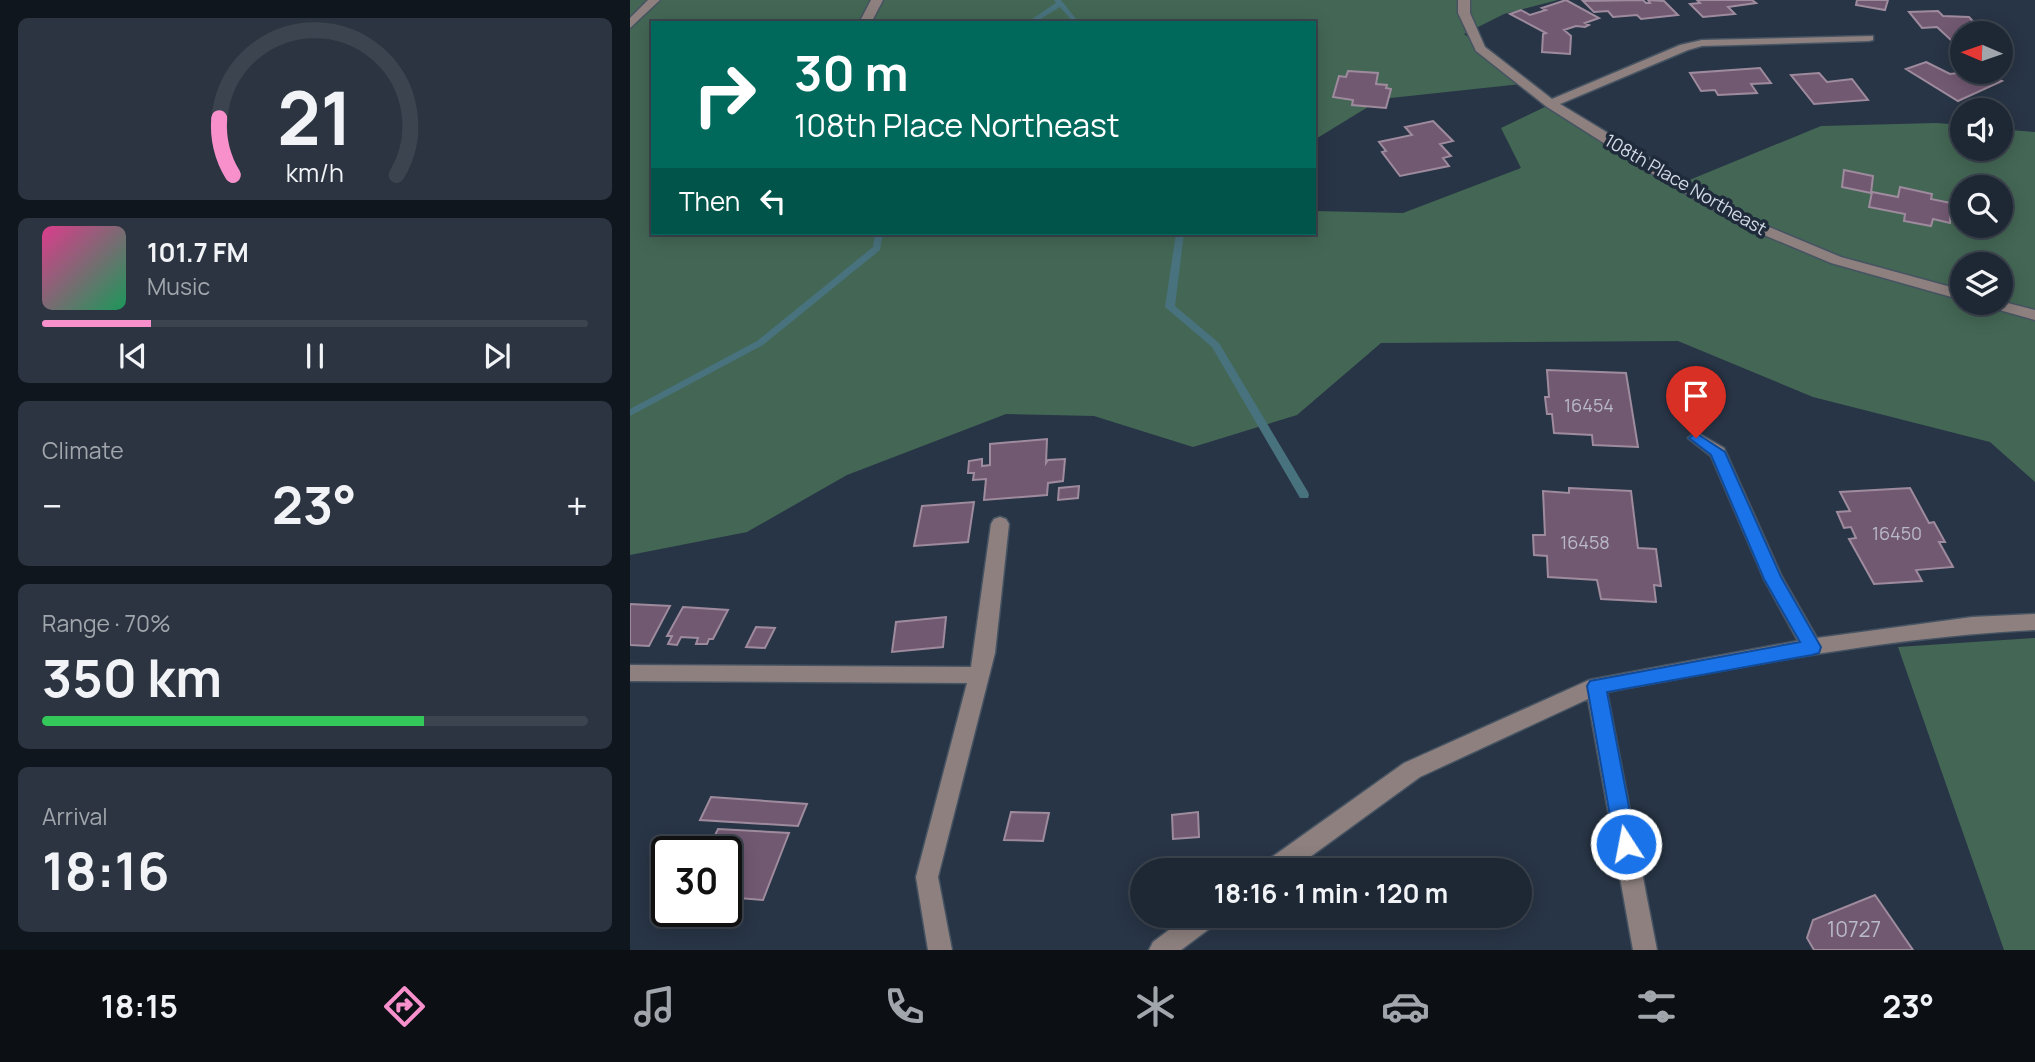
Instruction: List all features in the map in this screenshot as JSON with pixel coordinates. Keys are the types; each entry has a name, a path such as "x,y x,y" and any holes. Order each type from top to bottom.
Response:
{"street":[{"path":"630,25 654,0"},
{"path":"866,21 877,0"},
{"name":"108th Place Northeast","path":"1464,0 1464,13 1480,49 1551,104 1667,177 1745,222 1836,260 1950,292"},
{"path":"1551,104 1684,47 1702,43 1869,38"},
{"path":"2013,309 2035,315"},
{"path":"1696,438 1718,452 1773,579 1812,647"},
{"path":"940,950 927,877 985,653 1000,524"},
{"path":"1290,858 1412,770 1596,686 1812,647 1972,625 2035,622"},
{"path":"630,673 980,675"},
{"path":"1596,686 1645,950"},
{"path":"1161,950 1191,928"}],"green space":[{"path":"630,0 1558,0 1504,14 1464,34 1531,83 1381,99 1316,139 1316,21 651,21 651,235 1316,235 1316,211 1403,213 1521,168 1501,128 1551,104 1687,181 1821,126 1950,124 1950,161 2013,161 2013,130 2035,132 2035,482 1990,442 1813,397 1678,341 1381,343 1297,415 1193,447 1094,416 1006,414 847,475 747,532 630,555"},
{"path":"2035,638 2035,950 2004,950 1898,647"}],"building":[{"path":"1566,0 1599,18 1585,23 1589,25 1585,27 1576,26 1564,30 1571,36 1570,54 1542,52 1543,34 1546,33 1510,14 1521,10 1530,15"},
{"path":"1643,0 1646,3 1650,3 1648,0 1664,1 1678,15 1641,19 1637,15 1613,17 1608,11 1594,12 1583,1"},
{"path":"1697,0 1752,0 1756,3 1728,7 1735,14 1703,17 1690,4 1700,3"},
{"path":"1857,0 1888,0 1885,10 1856,5"},
{"path":"1938,11 1943,16 1969,17 1973,21 1950,21 1950,39 1937,27 1922,28 1909,12"},
{"path":"1926,62 1950,74 1950,84 1995,84 1965,98 1953,98 1906,69"},
{"path":"1760,68 1771,83 1751,84 1757,93 1718,95 1715,90 1701,91 1690,73"},
{"path":"1348,71 1378,73 1376,84 1387,85 1386,88 1391,89 1386,108 1352,105 1353,100 1333,97 1339,76 1346,77"},
{"path":"1819,73 1827,82 1852,79 1868,100 1814,104 1791,75"},
{"path":"1433,121 1453,141 1440,144 1451,156 1443,158 1449,166 1400,176 1382,152 1386,151 1379,142 1412,135 1405,127"},
{"path":"1844,170 1873,176 1871,193 1842,187"},
{"path":"1900,187 1932,194 1931,199 1950,203 1950,223 1933,219 1931,226 1904,221 1905,214 1869,207 1872,192 1898,197"},
{"path":"1547,370 1626,373 1638,447 1593,445 1592,435 1554,433 1552,414 1547,414 1545,397 1549,397"},
{"path":"1047,439 1046,463 1048,460 1065,459 1063,481 1048,483 1047,495 984,500 986,479 973,480 974,473 968,473 969,461 982,459 982,466 990,465 990,444"},
{"path":"1079,486 1078,498 1058,500 1059,488"},
{"path":"1569,488 1631,491 1638,548 1656,549 1661,586 1654,585 1656,602 1601,599 1597,580 1548,577 1547,556 1534,555 1533,535 1545,535 1543,491 1569,493"},
{"path":"1910,488 1929,523 1934,522 1945,542 1939,542 1953,567 1916,570 1922,581 1874,584 1849,539 1856,538 1851,527 1844,528 1837,512 1850,511 1840,492"},
{"path":"974,502 968,542 914,546 922,506"},
{"path":"630,604 670,606 649,646 630,645"},
{"path":"683,607 728,610 713,639 709,639 707,644 696,644 698,638 681,637 677,645 668,644 672,636 667,636"},
{"path":"946,617 943,647 892,652 896,622"},
{"path":"756,627 775,628 765,648 746,647"},
{"path":"711,797 807,804 798,826 700,820"},
{"path":"1011,812 1049,813 1043,841 1004,840"},
{"path":"1198,812 1199,837 1173,839 1172,815"},
{"path":"718,829 789,833 763,900 742,898 742,836 715,836"},
{"path":"1875,895 1913,950 1814,950 1807,938 1813,920"}],"waterway":[{"path":"1057,0 1075,21"},
{"path":"1032,21 1060,4"},
{"path":"630,413 760,343 877,248 879,235"},
{"path":"1180,235 1170,307 1216,345 1304,495"}],"route":[{"path":"1626,844 1596,686 1812,647 1773,579 1718,452 1696,438"}]}
